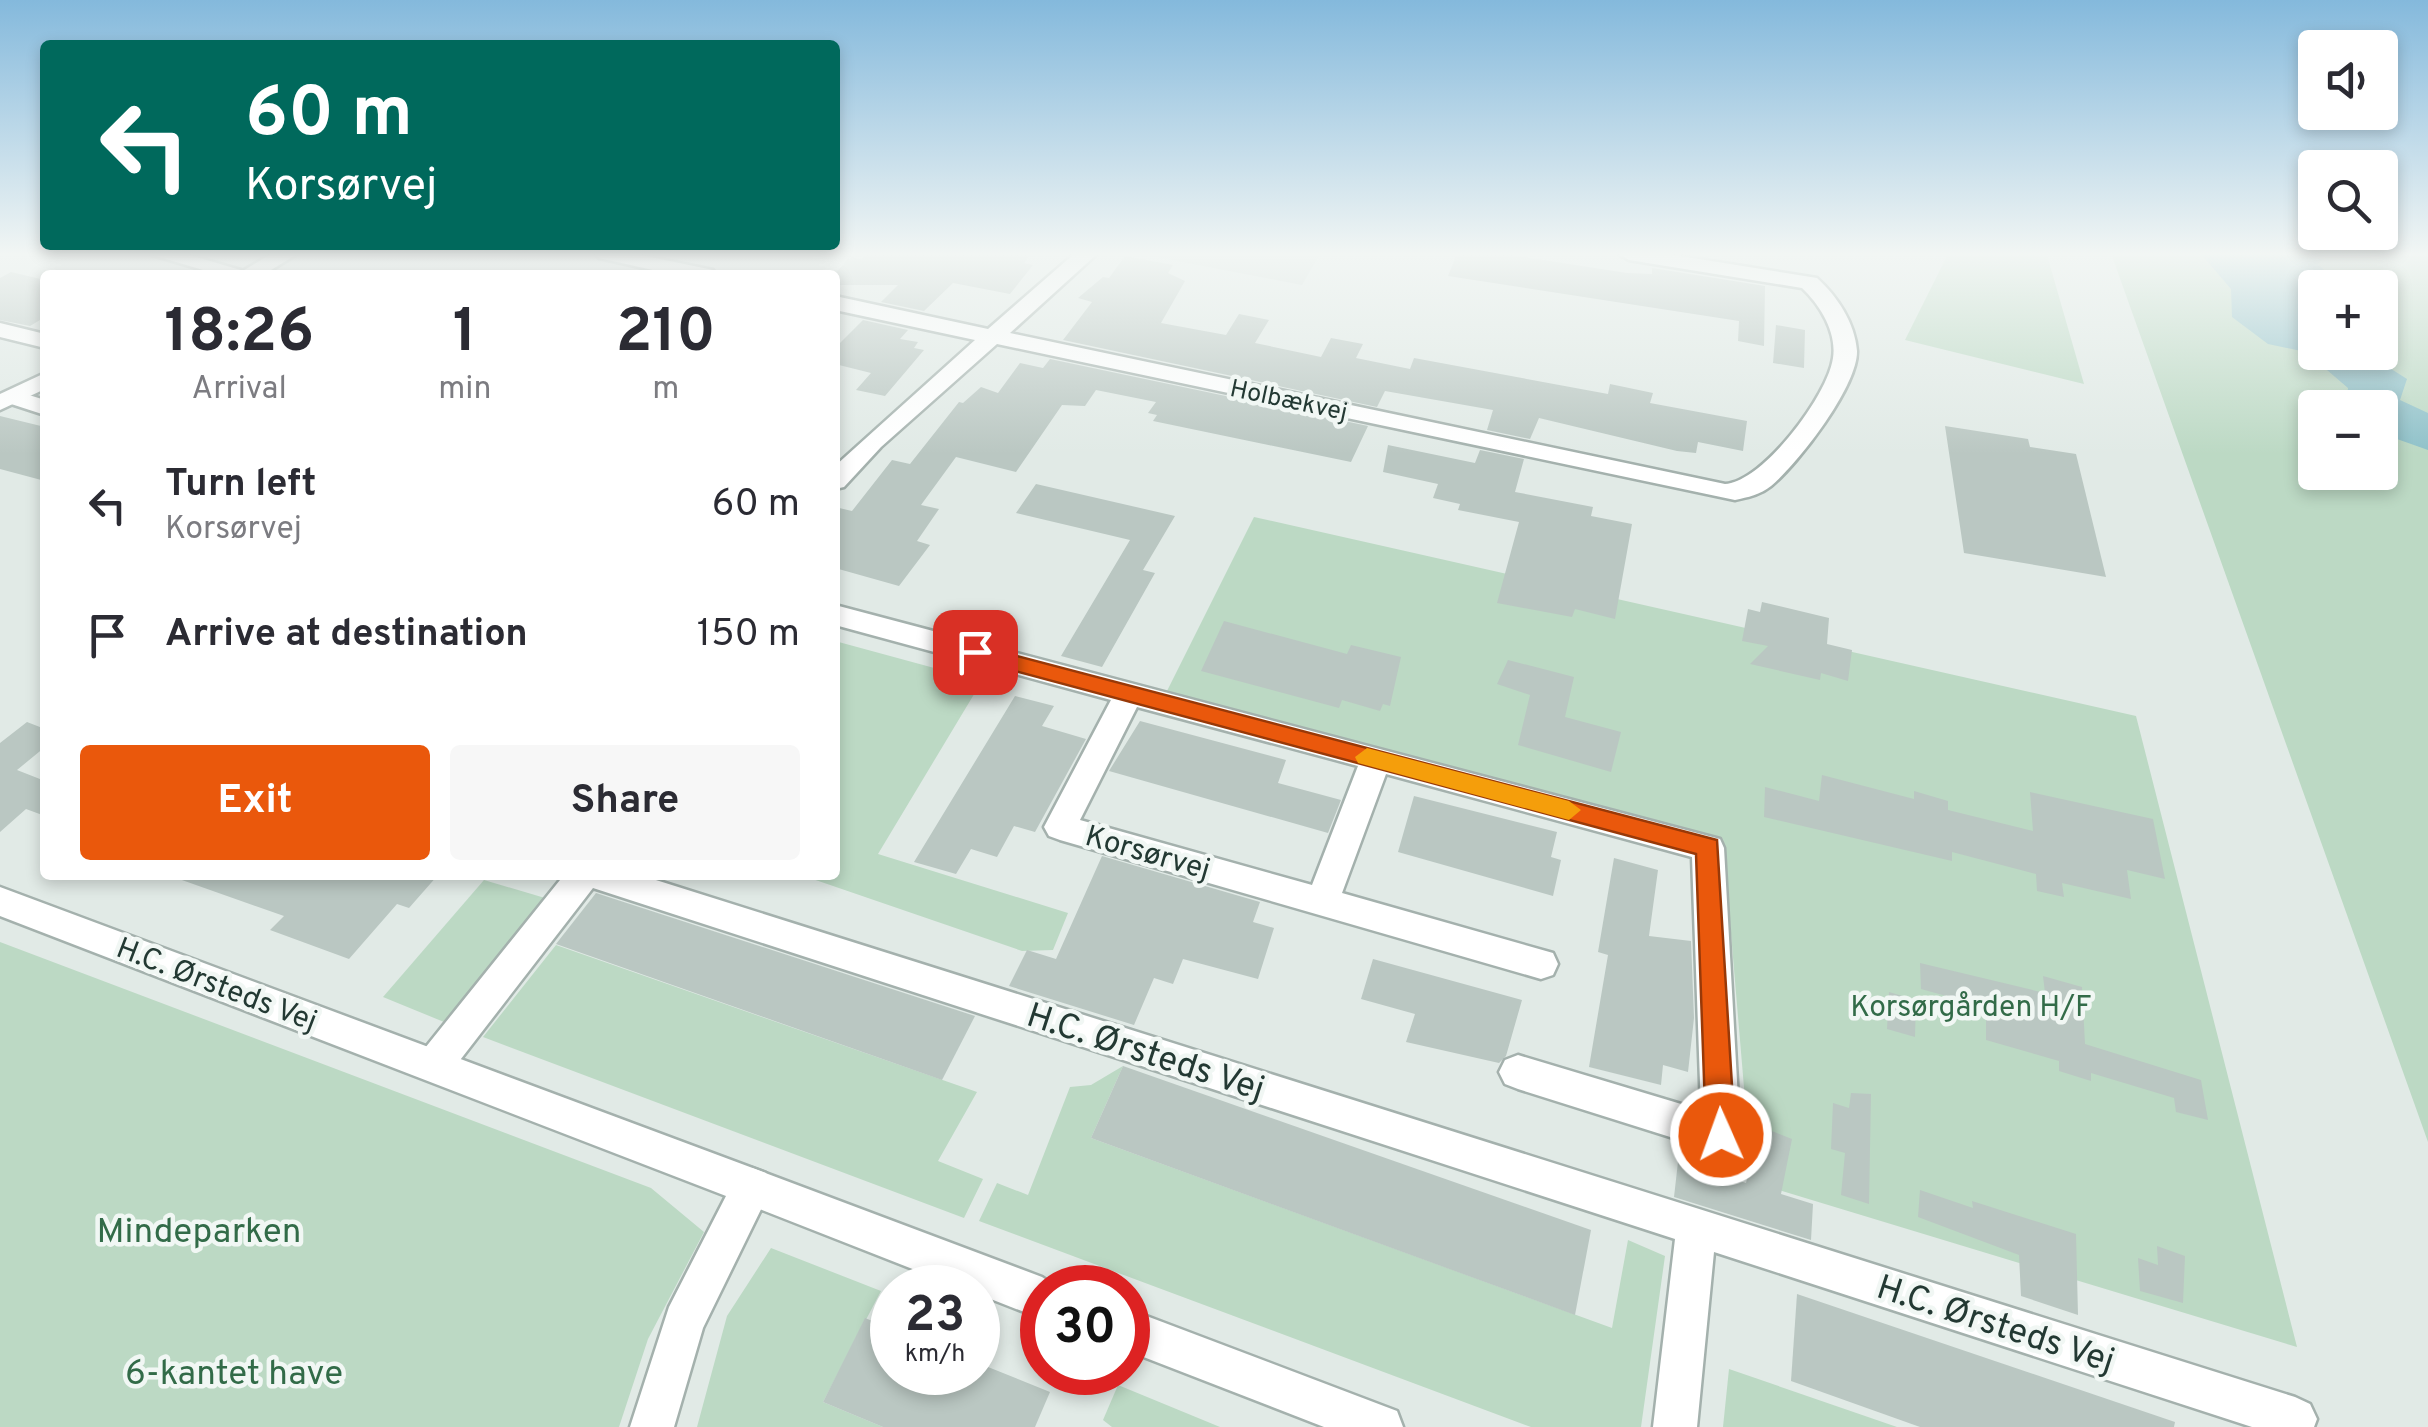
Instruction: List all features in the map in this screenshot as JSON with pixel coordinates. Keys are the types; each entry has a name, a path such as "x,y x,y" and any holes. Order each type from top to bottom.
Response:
{"street":[{"name":"Holbækvej","path":"920,321 1725,492 1744,492 1765,479 1840,379 1846,356 1835,321"},
{"path":"840,476 872,442 1011,321"},
{"path":"0,330 40,340"},
{"path":"6,400 40,383"},
{"path":"6,400 40,407"},
{"path":"840,616 1708,848 1721,1135 1518,1072"},
{"name":"Korsørvej","path":"1129,694 1060,828 1541,964"},
{"path":"1322,902 1376,760"},
{"path":"434,1066 580,880"},
{"name":"H.C. Ørsteds Vej","path":"612,880 2295,1419"},
{"name":"H.C. Ørsteds Vej","path":"0,900 1020,1290"},
{"path":"652,1427 684,1322 752,1187"},
{"path":"1675,1427 1696,1227"},
{"path":"1150,1338 1382,1427"}],"green space":[{"path":"1915,321 2066,321 2084,384 1905,340"},
{"path":"2135,321 2298,321 2298,370 2398,370 2398,321 2428,321 2428,1142"},
{"name":"Korsørgården H/F","path":"1254,517 2136,716 2297,1347 1752,1182 1723,839 1164,697"},
{"path":"840,642 982,681 878,854 1068,913 1053,950 1022,951 816,880 840,880"},
{"path":"484,880 545,898 444,1022 383,997"},
{"name":"Mindeparken","path":"0,942 651,1188 704,1232 648,1339 619,1427 0,1427"},
{"path":"556,945 977,1092 938,1161 983,1179 964,1218 483,1037"},
{"path":"1123,1066 1091,1138 1612,1328 1628,1240 1665,1256 1641,1427 1531,1427 1150,1285 1150,1265 1097,1265 979,1221 997,1183 1028,1195 1070,1087 1091,1085"},
{"path":"771,1248 870,1287 870,1312 823,1402 883,1427 697,1427 727,1316"},
{"path":"1729,1369 1897,1427 1723,1427"},
{"path":"1114,1395 1142,1395 1220,1427 1112,1427 1103,1420"}],"water":[{"path":"2237,321 2298,321 2298,350 2268,344"},
{"path":"2327,370 2393,370 2407,379 2400,400 2428,413 2428,450 2398,439 2398,390 2348,388"}],"building":[{"path":"3,321 39,321 30,326"},
{"path":"866,321 908,330 900,339 918,342 914,348 924,350 885,396 856,390 871,373 840,365 840,343"},
{"path":"1078,321 1162,321 1226,335 1235,321 1269,321 1255,343 1321,357 1331,338 1363,344 1356,358 1410,369 1414,358 1608,394 1610,384 1653,393 1650,403 1747,421 1743,451 1698,442 1696,453 1677,451 1539,418 1530,439 1487,430 1493,410 1385,391 1377,407 1063,340"},
{"path":"1739,321 1764,321 1764,346 1738,341"},
{"path":"1776,325 1805,330 1804,368 1773,363"},
{"path":"1050,359 1368,426 1351,462 1153,421 1157,415 1148,413 1156,402 1096,390 1085,406 1062,405 1016,472 956,457 921,505 939,509 917,541 930,545 899,586 840,569 840,508 852,511 892,460 910,464 959,402 963,403 981,387 998,393 1020,363 1043,368"},
{"path":"0,416 40,426 40,480 0,469"},
{"path":"1945,426 2028,439 2030,447 2076,454 2106,577 1964,553"},
{"path":"1388,445 1475,463 1480,450 1524,459 1515,492 1593,507 1591,516 1632,524 1615,619 1575,609 1572,617 1497,603 1519,522 1458,510 1460,504 1433,498 1438,484 1383,472"},
{"path":"1036,484 1175,516 1143,570 1155,573 1102,667 1061,656 1130,540 1016,513"},
{"path":"1762,602 1829,618 1827,644 1852,650 1848,681 1821,673 1820,680 1750,664 1768,646 1742,641 1748,609 1760,612"},
{"path":"1224,621 1347,654 1351,645 1401,657 1390,706 1383,704 1380,711 1342,700 1339,708 1201,671"},
{"path":"1508,660 1574,677 1565,717 1621,732 1611,772 1518,745 1530,695 1497,684"},
{"path":"1015,696 1054,706 1042,726 1086,739 1035,832 1014,826 997,857 971,849 956,874 914,862"},
{"path":"1140,721 1286,760 1278,783 1341,800 1328,833 1109,771"},
{"path":"27,722 40,727 40,751 17,770 40,779 40,814 26,809 0,832 0,743"},
{"path":"1822,775 1914,799 1914,791 1948,801 1948,810 2033,831 2030,792 2153,819 2165,879 2127,870 2131,899 2062,883 2064,897 2037,891 2036,874 1952,852 1952,861 1764,817 1765,787 1819,801"},
{"path":"1414,796 1557,832 1551,857 1561,860 1553,896 1398,852"},
{"path":"1102,856 1260,902 1253,922 1274,928 1258,979 1183,959 1173,984 1154,978 1134,1025 1009,986 1027,950 1056,959"},
{"path":"1614,858 1658,870 1649,936 1691,941 1694,1018 1688,1072 1663,1065 1661,1085 1589,1067 1608,955 1598,952"},
{"path":"182,880 434,880 409,908 397,904 349,959 270,930 284,916"},
{"path":"596,893 975,1016 942,1080 556,944"},
{"path":"1373,959 1522,1000 1506,1056 1499,1063 1406,1042 1415,1014 1361,999"},
{"path":"1920,963 2045,993 2043,976 2082,987 2085,1044 2201,1080 2208,1120 2176,1112 2174,1098 2091,1073 2091,1081 2059,1071 2059,1061 1986,1040 1986,1007 1921,989"},
{"path":"1889,992 1916,1000 1915,1037 1887,1029"},
{"path":"1123,1066 1591,1230 1575,1315 1091,1138"},
{"path":"1851,1093 1871,1094 1869,1204 1841,1195 1845,1153 1831,1149 1833,1103 1849,1108"},
{"path":"1759,1126 1792,1139 1781,1194 1813,1204 1811,1240 1674,1197 1678,1162 1746,1183"},
{"path":"1920,1190 1973,1208 1972,1201 2076,1234 2078,1315 2021,1296 2019,1255 1918,1217"},
{"path":"2157,1246 2185,1256 2183,1303 2140,1291 2138,1258 2158,1265"},
{"path":"1797,1294 2175,1422 2174,1427 1920,1427 1791,1381"},
{"path":"865,1318 870,1320 870,1395 1000,1395 1000,1372 1020,1380 1020,1395 1049,1395 1035,1427 883,1427 823,1402"}],"slow traffic":[{"path":"1367,757 1569,810"}],"route":[{"path":"975,652 1708,848 1721,1135"}],"park label":[{"name":"6-kantet have","path":"234,1372"}]}
